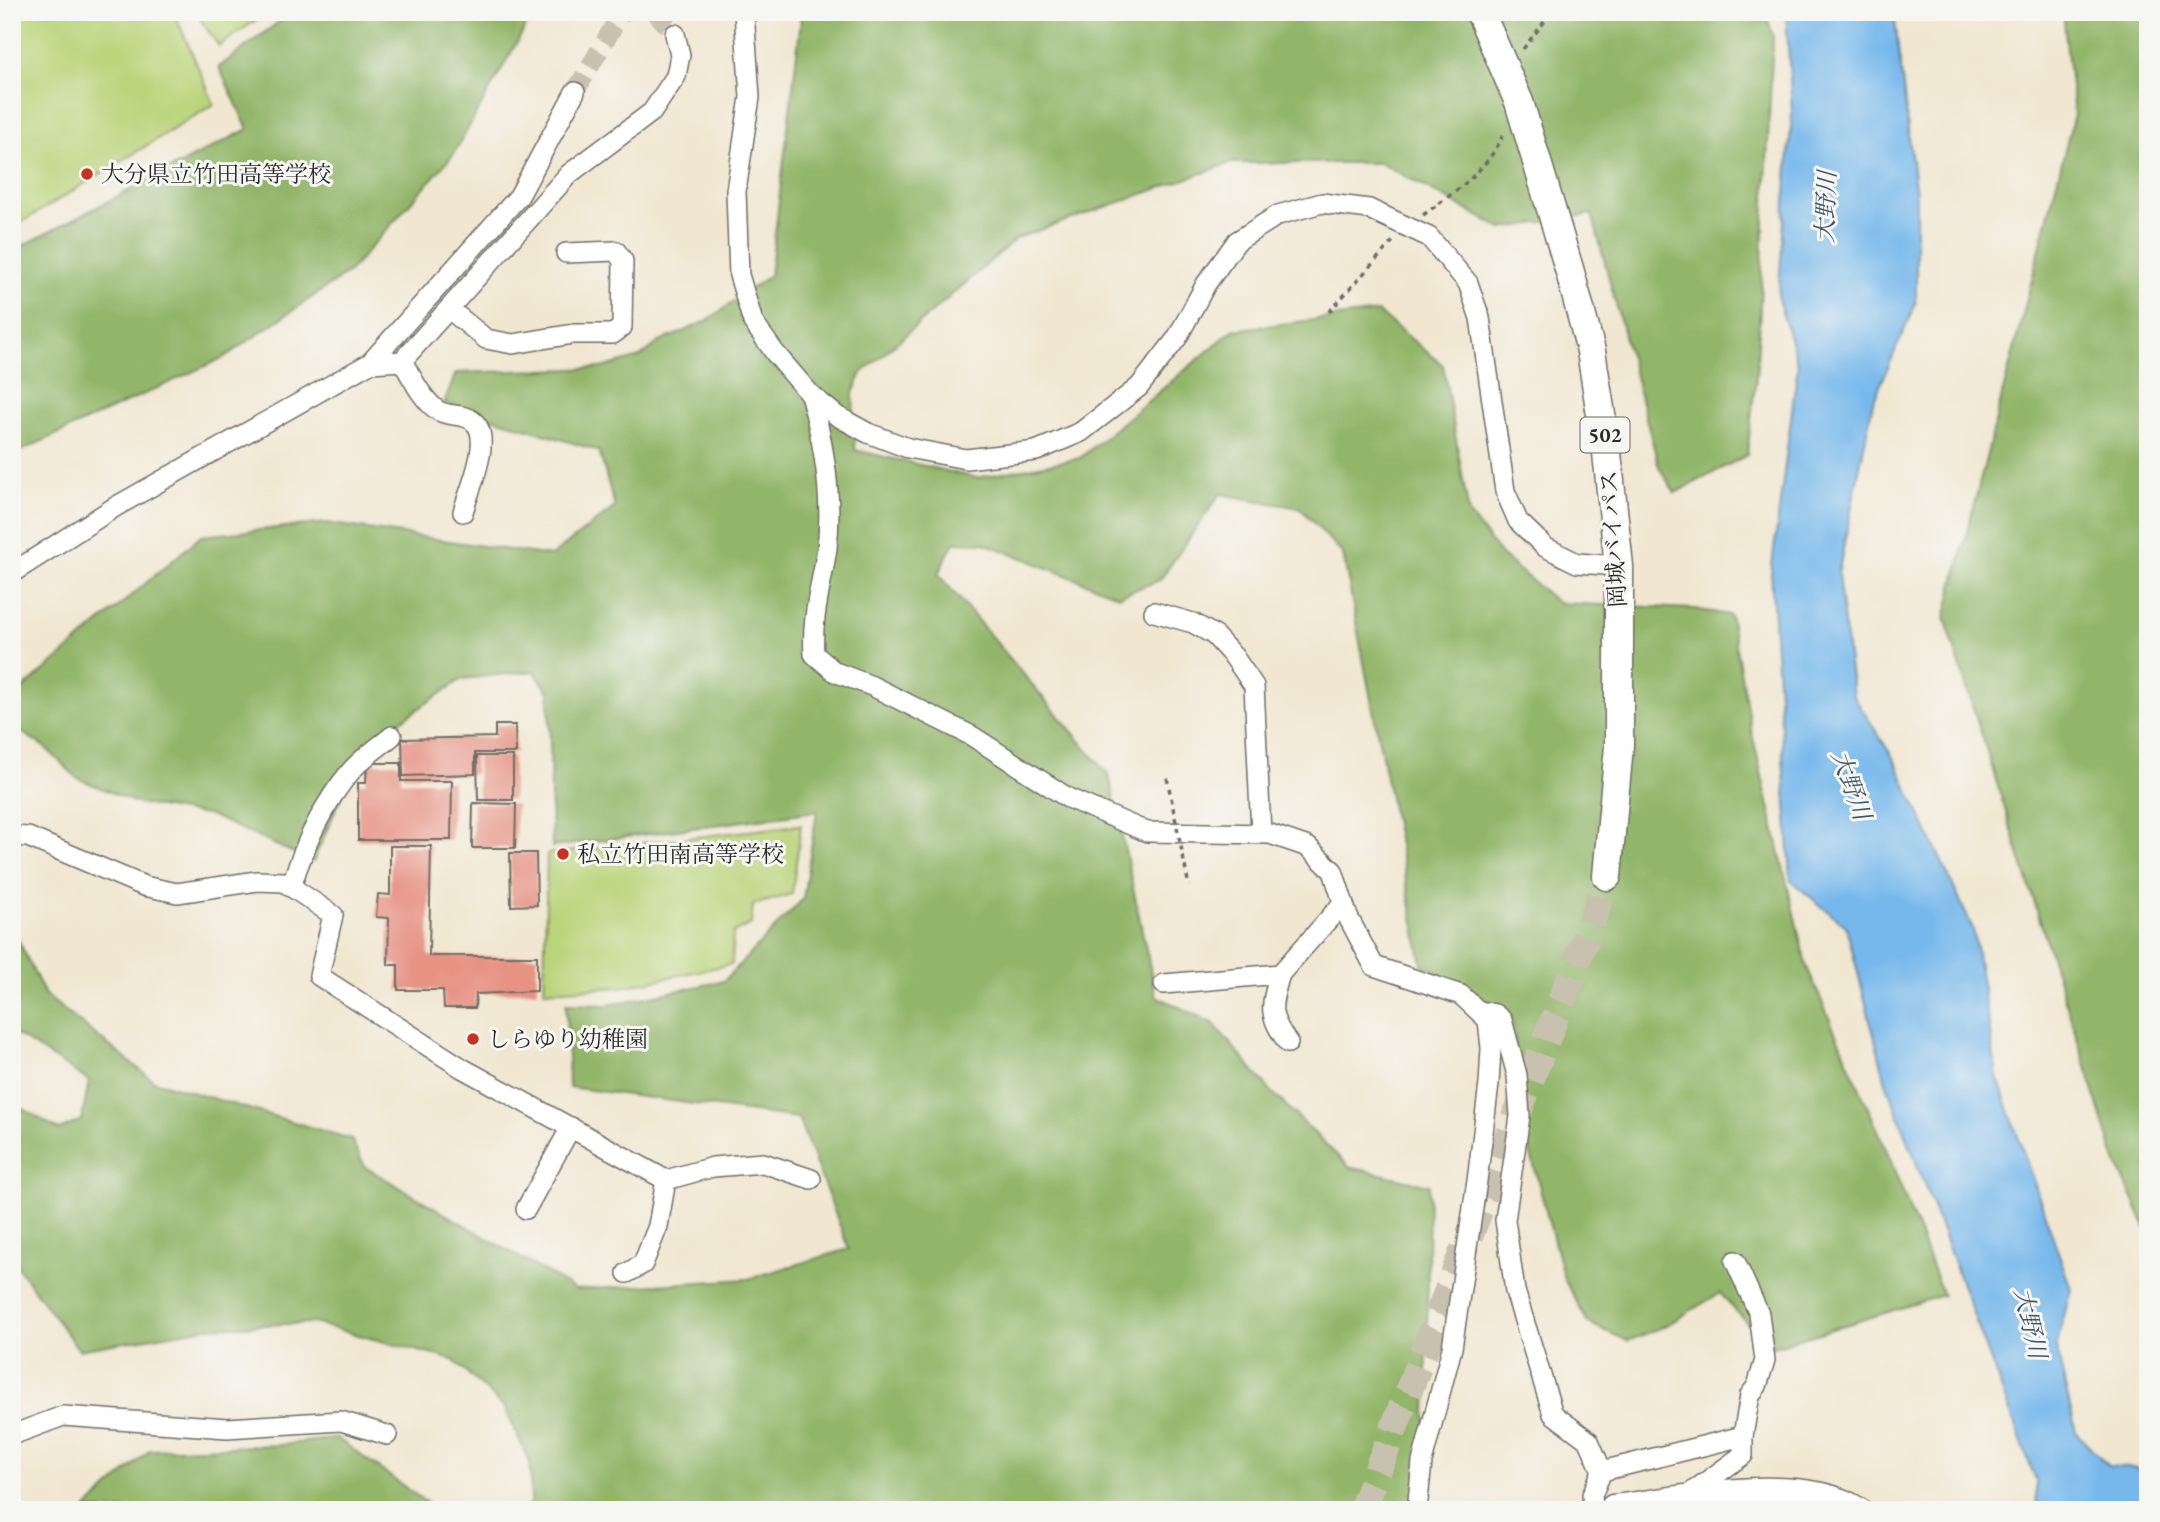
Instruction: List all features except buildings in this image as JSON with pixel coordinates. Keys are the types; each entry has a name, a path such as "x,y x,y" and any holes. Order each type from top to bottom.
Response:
{"highway":[{"name":"岡城バイパス","path":"1480,12 1519,102 1591,351 1607,453 1619,566 1619,746 1606,876"}],"main road":[{"path":"1603,1508 1683,1499 1766,1501 1801,1491 1843,1499 1859,1510"}],"street":[{"path":"744,12 750,97 736,191 739,275 753,322 810,394 836,415 908,448 966,460 1036,451 1081,432 1139,387 1177,338 1206,284 1237,241 1278,215 1322,203 1369,209 1429,237 1468,283 1480,318 1505,491 1518,521 1545,547 1577,563 1619,566"},
{"path":"370,363 402,362 569,174 652,112 676,76 680,55 675,34"},
{"path":"12,573 116,507 370,363 519,196 575,92"},
{"path":"449,309 486,339 513,344 573,334 612,334 622,327 623,261 616,251 566,253"},
{"path":"402,362 424,397 439,411 470,418 481,428 483,441 463,512"},
{"path":"810,394 827,460 827,546 812,628 814,654 835,672 872,686 972,736 1068,798 1147,832 1261,833 1308,847 1333,871 1343,903 1374,965 1461,995 1488,1020 1491,1048 1489,1084 1452,1348 1422,1462 1417,1510"},
{"path":"1154,612 1193,623 1214,635 1234,657 1254,686 1261,833"},
{"path":"291,887 303,850 329,801 352,769 393,736"},
{"path":"12,836 28,837 144,886 177,893 257,881 284,882 333,915 319,976 328,985 461,1068 666,1180 713,1167 762,1163 811,1179"},
{"path":"1288,1043 1272,1020 1271,1003 1280,974 1343,903"},
{"path":"1164,984 1280,974"},
{"path":"1478,1011 1495,1014 1502,1020 1517,1075 1520,1116 1505,1220 1515,1291 1553,1414 1589,1441 1602,1471 1592,1495 1603,1508"},
{"path":"526,1209 570,1127"},
{"path":"627,1273 643,1264 658,1226 666,1180"},
{"path":"1683,1499 1743,1455 1743,1436 1750,1395 1758,1385 1765,1360 1759,1314 1735,1261"},
{"path":"12,1435 63,1416 227,1428 341,1421 387,1434"},
{"path":"1602,1471 1743,1436"}],"path":[{"path":"1518,60 1522,50 1552,12"},
{"path":"1329,312 1406,226 1455,192 1493,157 1519,102"},
{"path":"1167,778 1189,886"}],"green space":[{"name":"大分県立竹田高等学校","path":"12,12 174,12 214,104 14,227"},
{"path":"195,12 267,12 219,46"},
{"path":"292,12 534,12 453,155 349,272 223,358 12,455 12,251 248,129 219,67"},
{"path":"796,12 1766,12 1773,36 1757,368 1747,455 1675,493 1659,467 1592,214 1502,229 1381,163 1231,163 1017,238 862,373 853,393 855,450 977,478 1080,458 1233,330 1378,312 1443,365 1469,514 1501,555 1558,603 1694,609 1730,615 1751,729 1806,965 1886,1149 1943,1295 1770,1348 1720,1293 1665,1326 1628,1341 1588,1323 1564,1279 1529,1147 1511,1015 1422,964 1343,554 1300,508 1220,494 1160,580 1119,596 984,543 954,542 938,574 1109,775 1156,996 1213,1023 1268,1088 1349,1167 1429,1185 1425,1510 524,1510 531,1502 530,1463 505,1408 453,1360 313,1323 212,1327 79,1350 18,1268 12,1249 12,1102 59,1130 82,1120 89,1081 12,1032 12,927 45,995 154,1081 351,1139 365,1167 576,1290 748,1279 849,1249 798,1118 569,1087 566,1004 608,1005 724,981 803,899 817,811 552,847 549,692 534,671 462,679 389,729 347,783 313,862 212,816 136,803 77,778 46,748 12,726 12,698 201,536 326,523 551,556 615,507 599,451 444,403 456,373 601,368 640,357 659,342 707,321 770,275 801,20"},
{"path":"2063,12 2148,12 2148,1232 2115,1159 1945,618 2074,115"},
{"path":"801,825 792,894 753,905 751,924 733,933 732,964 622,987 544,991 547,854"},
{"path":"337,1438 431,1506 443,1510 85,1510 150,1450 280,1445"}],"water":[{"name":"大野川","path":"1786,12 1894,12 1916,195 1916,303 1873,402 1838,574 1853,695 1895,761 1973,929 1997,1076 2071,1289 2056,1347 2076,1432 2108,1466 2148,1470 2148,1510 2037,1510 2036,1481 1886,1082 1846,926 1791,881 1771,573 1798,364 1778,299 1792,112"}],"tunnel":[{"path":"575,92 622,12"},
{"path":"655,12 675,34"},
{"path":"1362,1510 1585,940 1607,876"}],"place":[{"name":"大分県立竹田高等学校","path":"87,174"},
{"name":"私立竹田南高等学校","path":"563,854"},
{"name":"しらゆり幼稚園","path":"473,1039"}]}
